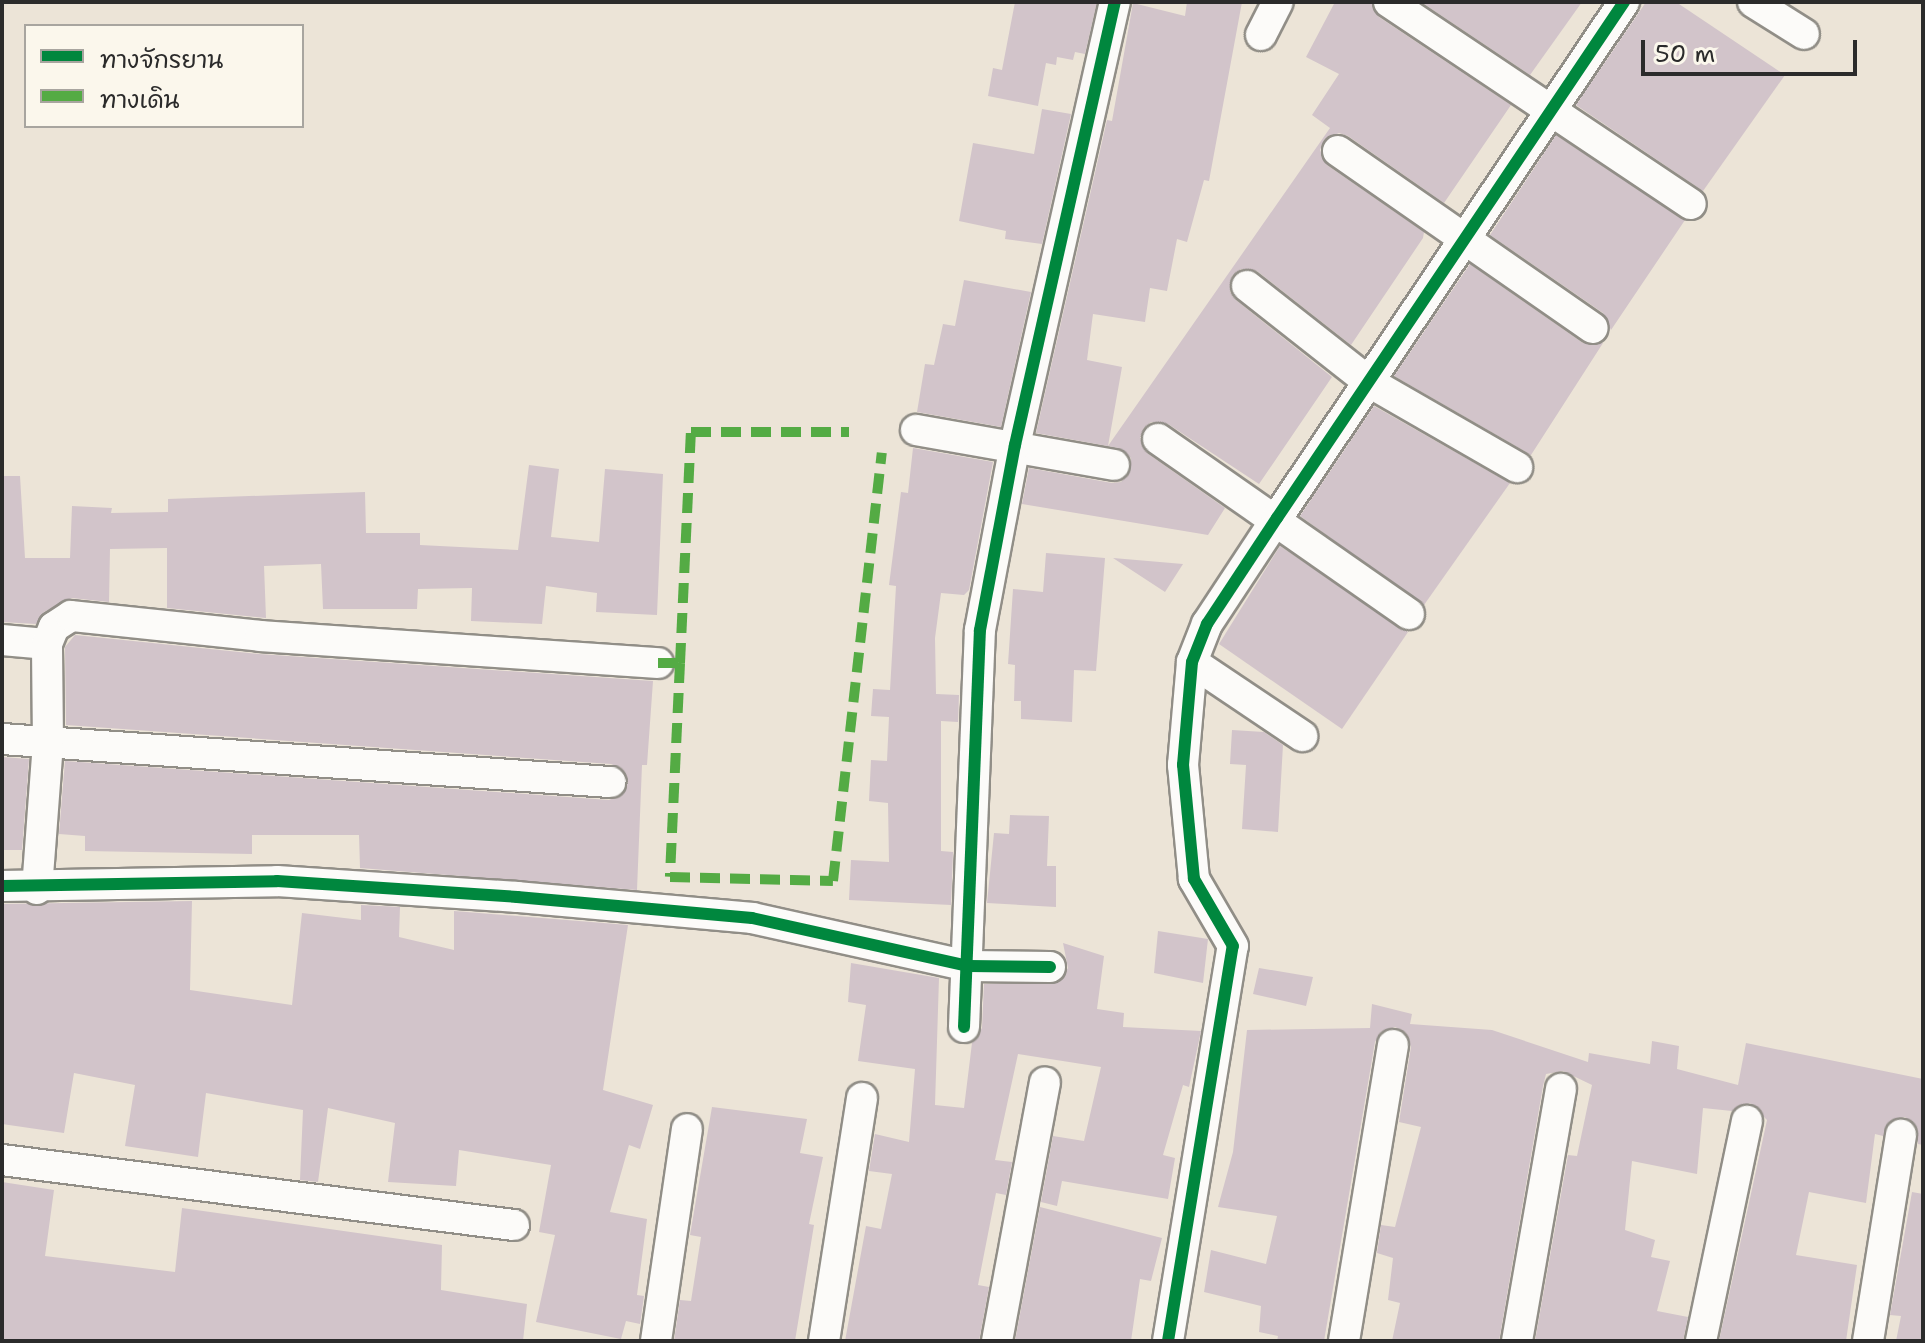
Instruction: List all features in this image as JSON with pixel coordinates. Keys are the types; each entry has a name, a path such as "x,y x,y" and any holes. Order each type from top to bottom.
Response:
{"street":[{"path":"964,1027 969,966 980,630 1015,445 1115,2"},
{"path":"1261,35 1278,2"},
{"path":"1389,2 1550,113 1691,204"},
{"path":"1168,1341 1233,946 1194,879 1183,765 1192,662 1207,624 1624,2"},
{"path":"1753,2 1804,34"},
{"path":"1338,151 1463,242 1593,328"},
{"path":"1247,286 1369,382 1517,467"},
{"path":"916,430 1015,445 1114,465"},
{"path":"1158,439 1277,518 1409,614"},
{"path":"37,889 48,743 47,644 54,627 71,616 100,616 260,636 658,663"},
{"path":"2,640 47,644"},
{"path":"1192,662 1302,736"},
{"path":"2,739 610,782"},
{"path":"2,886 37,889 277,881 517,897 752,918 969,966 1050,967"},
{"path":"1344,1341 1393,1045"},
{"path":"997,1341 1045,1082"},
{"path":"1517,1341 1561,1089"},
{"path":"824,1341 862,1098"},
{"path":"1701,1341 1747,1121"},
{"path":"656,1341 687,1129"},
{"path":"1868,1341 1901,1135"},
{"path":"2,1160 514,1225"}],"building":[{"path":"1015,2 1097,2 1085,54 1075,52 1073,60 1057,57 1056,65 1046,63 1038,106 988,96 993,68 1002,70"},
{"path":"1187,2 1242,2 1209,181 1204,180 1187,242 1177,239 1167,291 1150,288 1145,322 1093,314 1087,360 1122,367 1108,446 1330,128 1312,115 1339,74 1306,57 1335,2 1371,2 1379,17 1511,105 1444,203 1348,136 1339,133 1324,140 1320,150 1327,165 1424,232 1423,238 1351,345 1257,271 1241,269 1232,276 1230,292 1236,300 1332,377 1259,484 1168,424 1151,422 1144,428 1140,438 1147,453 1225,508 1208,535 1022,504 1029,468 1112,483 1121,482 1131,469 1131,458 1118,448 1036,433 1107,120 1112,121 1133,3 1185,16"},
{"path":"1421,2 1582,2 1530,75"},
{"path":"1646,2 1676,2 1785,75 1703,191 1576,105"},
{"path":"1042,109 1071,114 1042,244 1005,239 1006,231 959,221 973,143 1034,154"},
{"path":"1556,135 1685,220 1611,330 1603,313 1490,235"},
{"path":"1470,264 1583,343 1603,343 1531,455 1394,376"},
{"path":"964,280 1031,292 1001,427 917,412 925,364 934,365 943,324 955,326"},
{"path":"1374,406 1510,483 1424,605 1300,516"},
{"path":"913,448 993,462 969,590 964,595 941,593 935,638 936,694 959,695 958,722 941,721 941,851 953,852 951,905 849,900 851,860 889,862 888,803 869,801 871,760 887,761 889,717 871,716 873,689 890,690 896,586 889,585 901,492 908,493"},
{"path":"529,465 559,469 551,537 599,542 605,469 663,474 657,615 596,612 597,593 546,586 542,624 471,621 472,588 418,589 417,609 323,609 321,564 264,566 266,618 167,608 167,548 110,549 109,602 72,598 44,612 36,624 2,622 2,476 20,476 25,558 70,558 72,506 112,508 111,513 168,512 168,499 365,492 366,533 420,533 420,545 518,550"},
{"path":"1280,546 1408,632 1342,729 1219,644"},
{"path":"1046,553 1105,558 1096,671 1074,670 1072,722 1021,719 1021,701 1014,701 1015,665 1008,664 1013,589 1043,592"},
{"path":"1113,558 1183,564 1165,592"},
{"path":"75,635 259,654 653,681 647,765 642,765 637,890 360,868 359,835 252,835 252,854 85,851 85,836 59,834 65,761 609,800 624,793 628,782 621,768 611,764 66,725 65,647"},
{"path":"1232,730 1264,732 1283,745 1278,832 1242,829 1246,765 1230,764"},
{"path":"2,757 29,759 22,850 2,850"},
{"path":"1010,815 1049,816 1047,866 1056,866 1056,907 987,903 994,833 1009,834"},
{"path":"192,901 190,990 292,1005 302,913 361,920 361,905 400,907 399,937 454,950 454,911 628,925 603,1090 653,1105 640,1149 629,1145 610,1212 647,1219 637,1295 644,1296 640,1324 626,1321 621,1339 536,1322 555,1235 539,1232 551,1165 459,1150 456,1186 388,1182 395,1123 328,1108 318,1182 300,1180 303,1110 206,1093 198,1157 125,1146 135,1085 74,1073 64,1133 2,1124 2,904"},
{"path":"1158,931 1208,939 1203,983 1154,973"},
{"path":"1063,943 1104,956 1097,1009 1124,1013 1123,1027 1201,1031 1189,1087 1183,1085 1163,1155 1175,1158 1168,1199 1062,1181 1057,1206 1041,1202 1053,1136 1084,1141 1101,1067 1018,1054 995,1160 1012,1162 1006,1195 996,1193 978,1285 989,1287 979,1341 845,1341 866,1226 881,1229 892,1174 869,1171 875,1134 909,1142 915,1069 858,1061 866,1005 848,1002 851,963 939,978 935,1105 964,1108 972,1043 982,1028 984,984 1058,983 1068,968"},
{"path":"1259,968 1313,977 1306,1006 1253,994"},
{"path":"1372,1004 1412,1014 1410,1024 1492,1030 1588,1062 1589,1053 1650,1064 1652,1041 1679,1046 1677,1069 1738,1085 1746,1043 1923,1079 1923,1145 1918,1144 1917,1128 1905,1117 1888,1123 1883,1136 1875,1134 1866,1203 1809,1192 1796,1255 1857,1265 1846,1341 1719,1341 1767,1120 1750,1103 1732,1111 1703,1108 1697,1174 1632,1161 1625,1230 1655,1240 1651,1257 1670,1261 1657,1311 1688,1317 1683,1341 1535,1341 1568,1155 1577,1156 1592,1085 1563,1071 1546,1074 1543,1086 1499,1341 1392,1341 1400,1303 1388,1300 1393,1258 1377,1253 1381,1225 1395,1227 1421,1127 1399,1122 1411,1047 1405,1032 1395,1027 1380,1033 1375,1042 1324,1341 1277,1341 1278,1336 1259,1332 1261,1306 1204,1292 1211,1250 1266,1264 1277,1216 1218,1207 1233,1152 1247,1030 1370,1028"},
{"path":"712,1107 807,1119 800,1153 823,1157 809,1224 814,1225 795,1341 674,1341 680,1300 691,1301 701,1237 690,1235"},
{"path":"2,1182 54,1190 45,1256 175,1272 182,1208 442,1245 441,1290 527,1304 523,1341 2,1341"},
{"path":"1912,1192 1923,1194 1923,1341 1896,1341 1901,1316 1890,1315"},
{"path":"1040,1207 1162,1238 1151,1281 1140,1279 1131,1341 1015,1341"}],"marked path":[{"path":"658,663 680,663 691,432 849,432"},
{"path":"680,663 670,877 833,881 882,453"}],"cycle path":[{"path":"964,1027 980,630 1015,445 1115,2"},
{"path":"1168,1341 1233,946 1194,879 1183,765 1192,662 1207,624 1624,2"},
{"path":"2,886 277,881 517,897 752,918 969,966 1050,967"}]}
